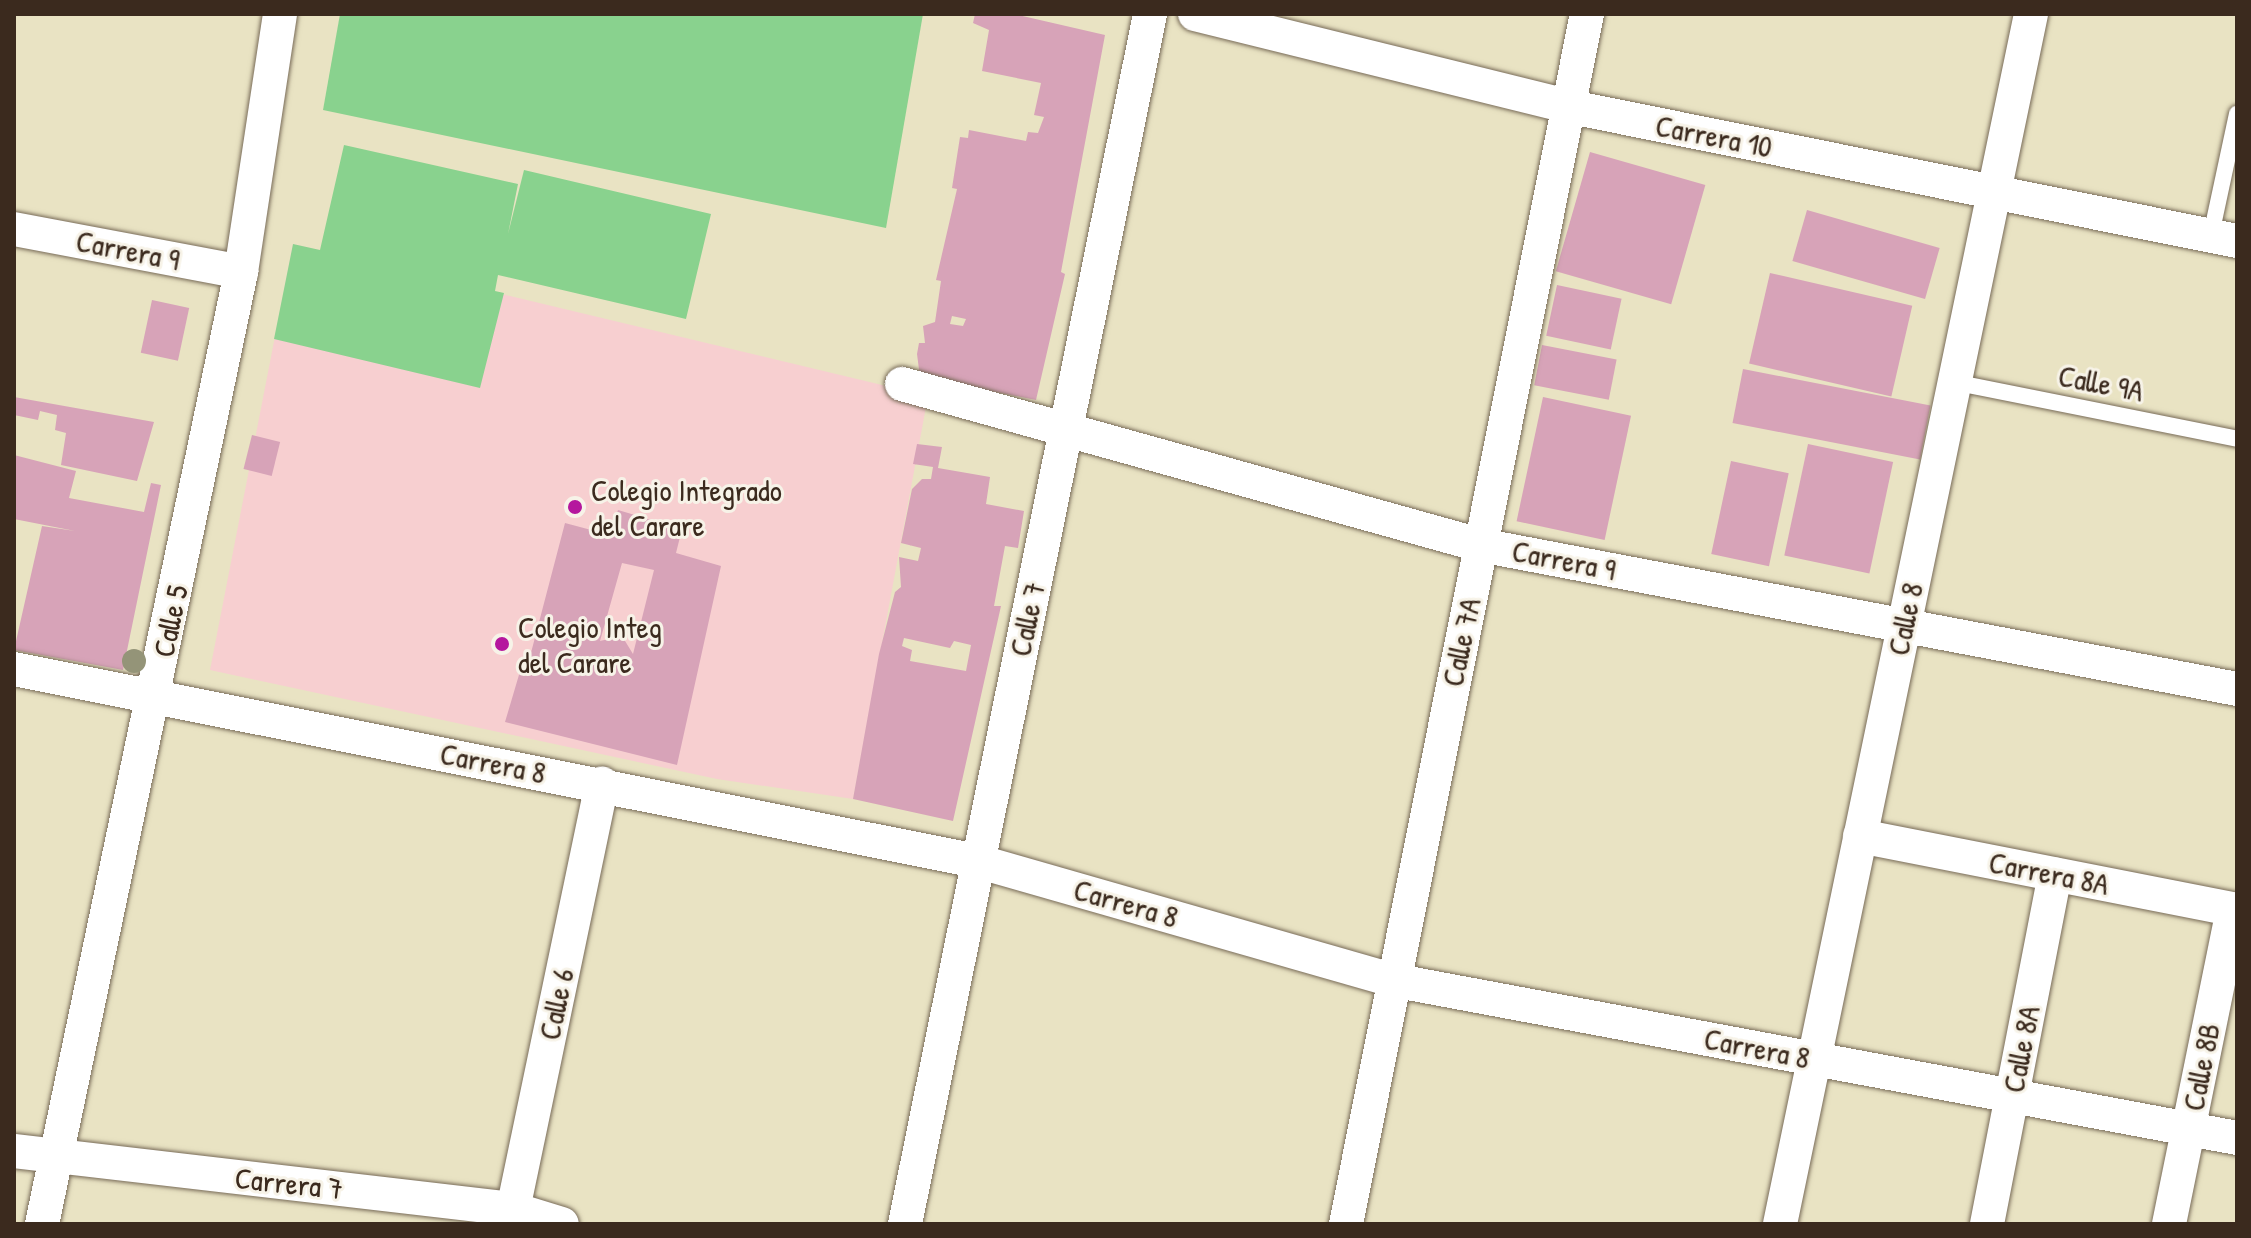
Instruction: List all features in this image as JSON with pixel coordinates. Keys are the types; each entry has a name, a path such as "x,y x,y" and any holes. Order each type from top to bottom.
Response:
{"street":[{"name":"Calle 5","path":"42,1224 241,272 280,14"},
{"name":"Calle 7","path":"905,1224 1150,14"},
{"name":"Carrera 10","path":"1195,14 1566,106 2224,238"},
{"name":"Calle 7A","path":"1346,1224 1566,106 1587,14"},
{"name":"Calle 8","path":"1780,1224 2031,14"},
{"name":"Carrera 9","path":"14,229 241,272"},
{"name":"Carrera 9","path":"902,384 1065,433 1480,545 2237,689"},
{"name":"Carrera 8","path":"14,669 977,861 1392,980 2237,1138"},
{"name":"Calle 6","path":"511,1216 602,784"},
{"name":"Carrera 8A","path":"1860,836 2235,910"},
{"name":"Calle 8A","path":"1987,1224 2055,875"},
{"name":"Calle 8B","path":"2169,1224 2235,910"},
{"name":"Carrera 7","path":"14,1151 562,1224"}],"lane":[{"path":"2224,238 2237,114"},
{"name":"Calle 9A","path":"1953,382 2237,439"}],"shaded area":[{"name":"Colegio Integrado del Carare","path":"293,244 928,396 853,799 717,779 210,670"}],"green space":[{"path":"340,14 923,14 886,228 323,110"},
{"path":"344,145 518,184 508,234 524,170 711,214 686,319 498,275 495,291 504,293 480,388 274,339 293,244 320,250"}],"building":[{"path":"975,14 1014,14 1105,35 1061,272 1065,274 1036,400 920,377 917,354 919,343 925,343 923,326 935,322 941,281 936,280 957,189 952,188 960,137 968,138 969,130 1026,141 1028,132 1038,133 1044,117 1034,115 1041,83 982,71 989,30 973,23","holes":["952,316 966,319 963,326 950,324"]},
{"path":"1590,152 1705,185 1671,304 1556,271"},
{"path":"1807,210 1940,248 1925,299 1792,261"},
{"path":"1770,273 1912,306 1891,396 1749,364"},
{"path":"1557,285 1622,299 1611,350 1546,336"},
{"path":"152,300 189,308 178,361 141,353"},
{"path":"1542,345 1617,360 1609,400 1534,385"},
{"path":"1743,369 1930,405 1920,459 1733,423"},
{"path":"14,397 154,422 137,481 61,465 66,433 55,430 57,415 40,411 38,420 14,415"},
{"path":"1543,397 1631,416 1605,540 1517,521"},
{"path":"252,435 280,442 272,476 244,469"},
{"path":"917,444 942,447 938,468 990,477 986,504 1024,511 1018,548 1005,546 994,606 1001,606 953,821 853,799 879,654 895,592 901,587 899,557 918,561 921,548 901,543 912,489 922,479 931,479 933,467 913,464","holes":["904,638 950,648 954,641 971,645 966,671 910,661 912,650 902,646"]},
{"path":"1808,444 1893,462 1869,574 1784,556"},
{"path":"14,455 76,471 69,498 144,512 151,483 161,485 123,670 14,650 42,526 75,531 14,519"},
{"path":"1731,461 1789,473 1769,566 1711,554"},
{"path":"618,510 682,529 676,553 721,566 677,765 505,722 521,668 527,668 565,523 610,535","holes":["622,563 654,570 633,654 622,636 600,641"]}],"place":[{"name":"Colegio Integrado del Carare","path":"575,507"},
{"name":"Colegio Integ del Carare","path":"502,644"}]}
